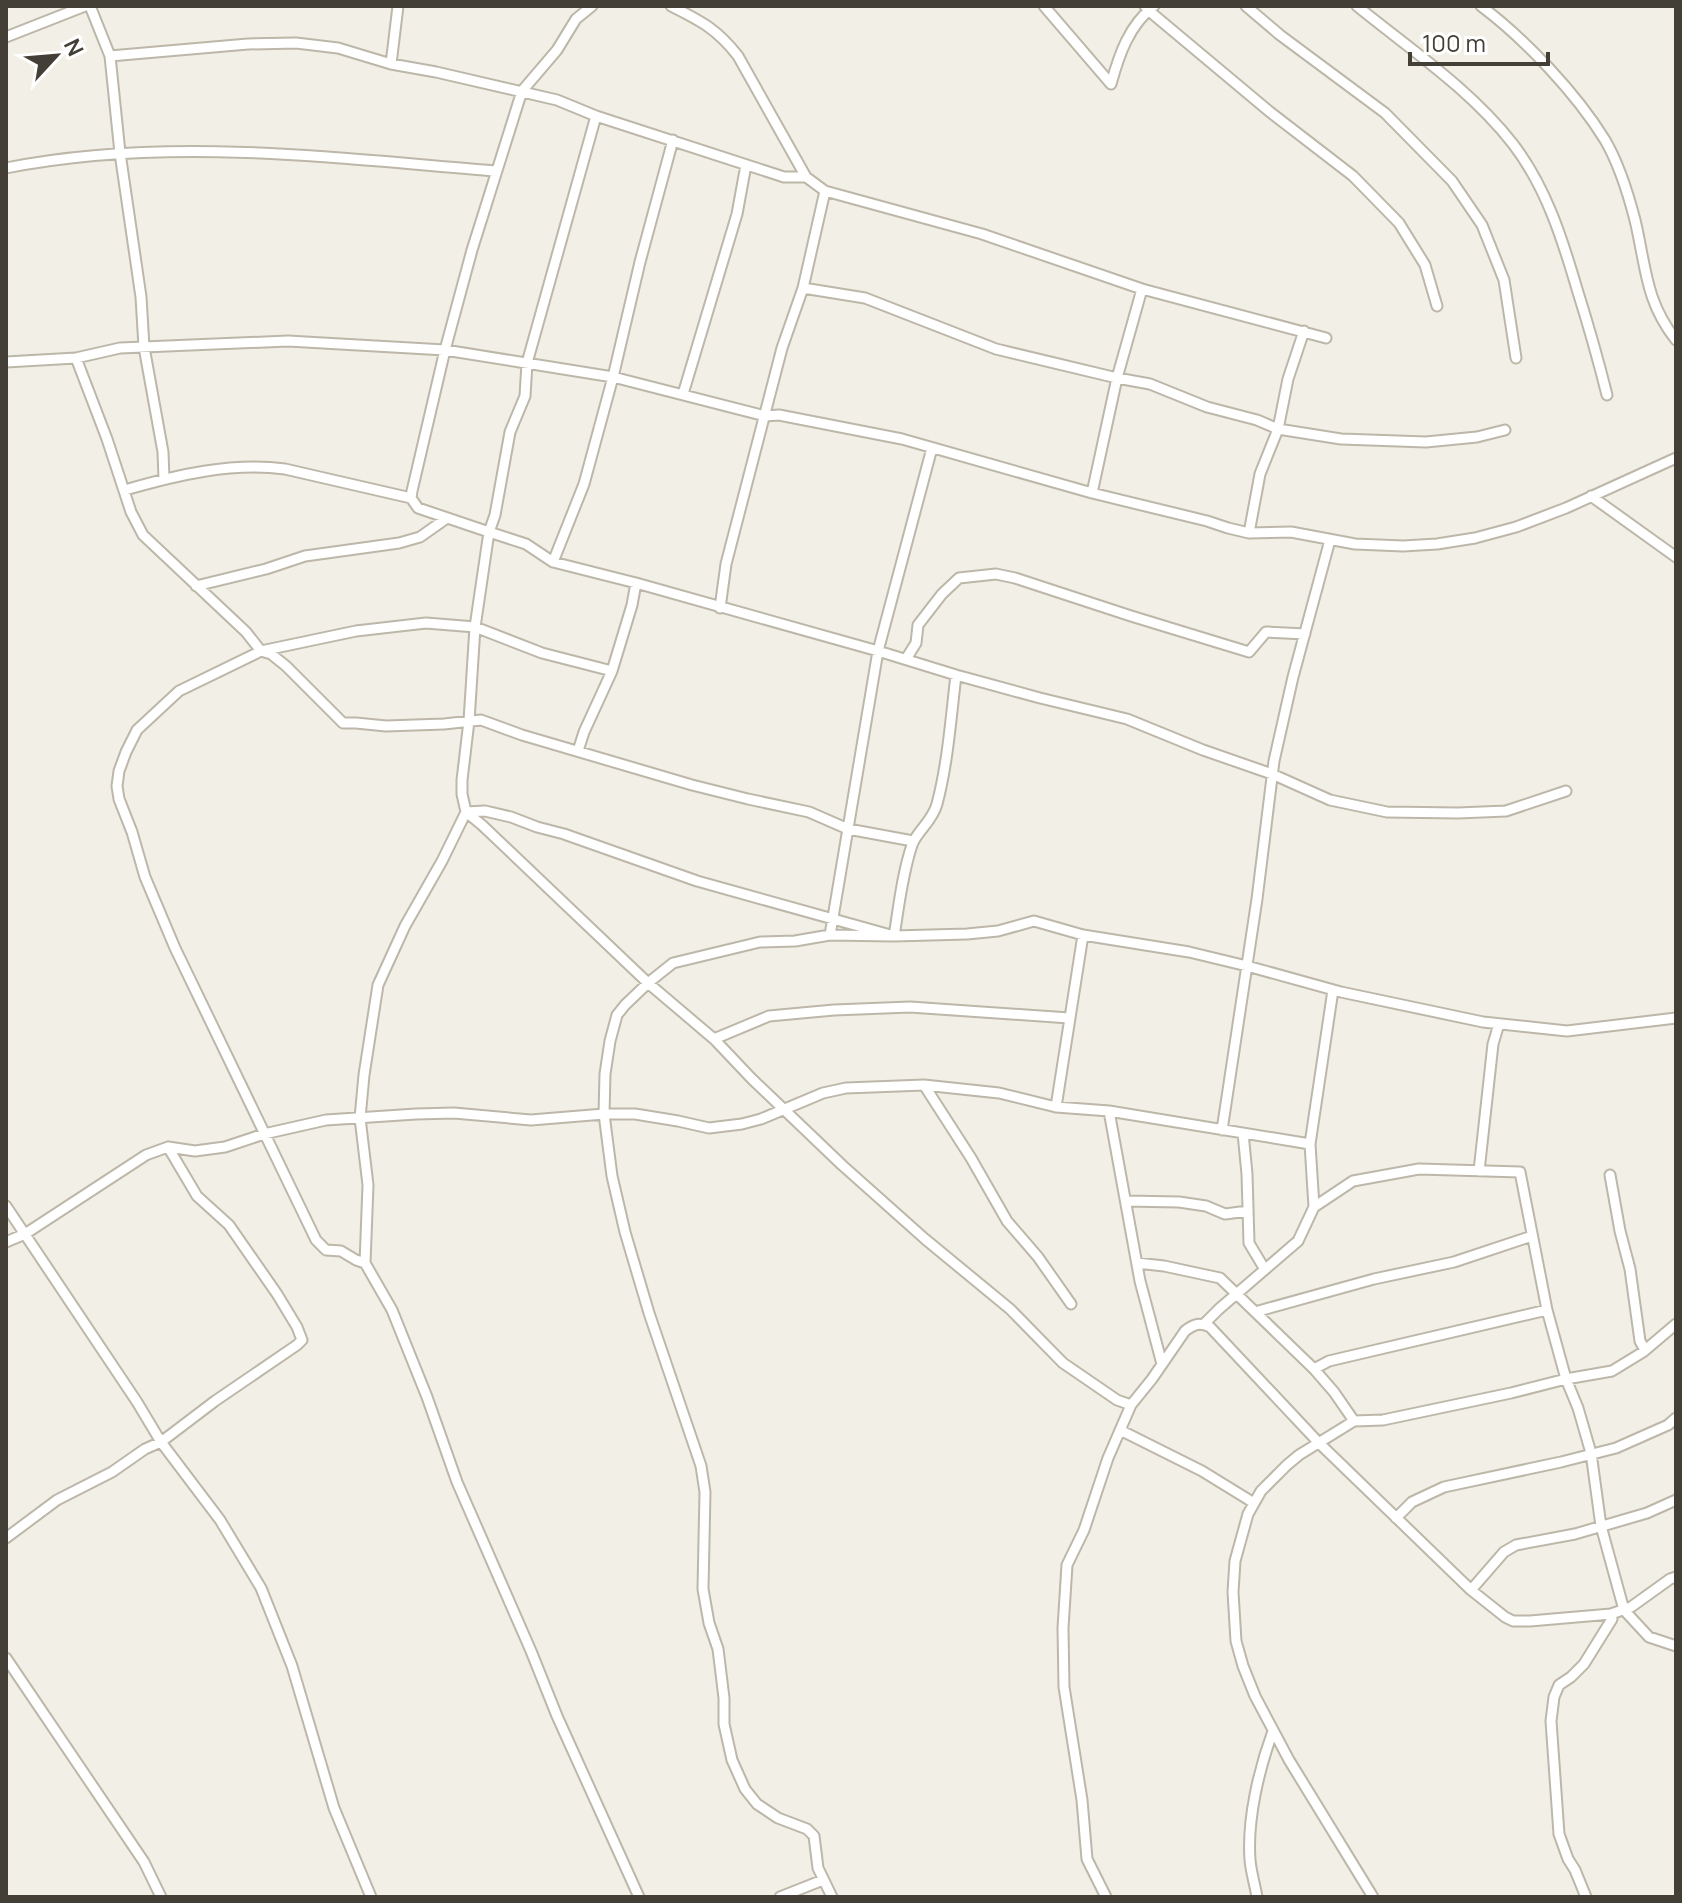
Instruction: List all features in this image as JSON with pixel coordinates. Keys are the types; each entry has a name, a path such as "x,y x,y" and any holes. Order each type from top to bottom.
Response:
{"street":[{"path":"6,37 87,6 110,56 120,153 141,297 144,347 163,452 164,479"},
{"path":"391,64 398,6"},
{"path":"411,498 472,250 522,91 557,50 576,19 592,6"},
{"path":"671,6 702,21 725,40 738,56 806,177 825,191 982,234 1142,289 1326,338"},
{"path":"1044,6 1111,84 1128,36 1149,7 1270,112 1353,176 1399,223 1425,265 1437,306"},
{"path":"1246,6 1385,113 1452,181 1482,225 1504,280 1516,358"},
{"path":"1357,6 1457,84 1513,144 1541,188 1559,229 1607,395"},
{"path":"1481,6 1554,74 1605,140 1619,168 1635,219 1648,287 1668,331 1676,340"},
{"path":"110,56 225,45 296,43 338,48 391,64 522,91 784,177 806,177"},
{"path":"596,116 527,363 525,396 510,432 489,532 475,627 462,780 466,812 648,983 714,1039 842,1165 1010,1309 1063,1363 1117,1400 1131,1405"},
{"path":"553,562 584,484 673,140"},
{"path":"6,168 40,161 120,153 262,153 496,171"},
{"path":"683,394 737,214 746,165"},
{"path":"720,608 726,564 782,348 803,288 825,191"},
{"path":"803,288 865,298 996,349 1150,384 1207,407 1278,429 1341,439 1426,442 1477,437 1505,430"},
{"path":"1092,493 1117,378 1142,289"},
{"path":"1249,533 1260,474 1278,429 1288,379 1304,331"},
{"path":"6,362 76,358 120,348 288,341 445,350 613,377 765,416 779,415 902,439 1092,493 1249,533 1291,532 1355,544 1403,546 1475,538 1566,508 1676,458"},
{"path":"76,358 131,512 143,535 246,632 261,651 271,654 286,666 343,723 386,726 481,720 692,785 809,812 848,829 913,841"},
{"path":"830,935 878,651 932,448"},
{"path":"125,490 199,472 268,467 411,498 418,508 526,544 553,562 1040,698 1127,719 1272,774 1330,800 1387,812 1506,811 1566,791"},
{"path":"1591,496 1676,557"},
{"path":"196,586 305,556 399,543 420,537 447,518"},
{"path":"1222,1130 1272,774 1286,707 1330,540"},
{"path":"906,659 916,643 918,625 942,594 959,578 996,574 1249,652 1266,632 1305,634"},
{"path":"578,751 612,671 636,583"},
{"path":"365,1263 341,1251 326,1250 316,1240 175,948 151,891 119,799 119,771 126,752 137,730 179,691 261,651 356,631 426,623 475,627 542,653 612,671"},
{"path":"894,936 913,841 928,824 937,806 956,675"},
{"path":"466,812 485,811 511,817 697,881 894,936"},
{"path":"466,812 405,926 378,985 360,1118 368,1185 365,1263 392,1310 457,1482 563,1730 639,1897"},
{"path":"832,1897 818,1868 814,1836 807,1829 778,1818 757,1804 745,1789 732,1760 724,1724 718,1649 709,1623 703,1589 705,1492 701,1466 652,1323 612,1176 604,1114 605,1074 617,1015 625,1005 673,963 760,942 795,941 830,935 894,936 998,931 1034,921 1083,935 1189,952 1333,990 1499,1024 1567,1031 1676,1018"},
{"path":"1056,1107 1083,935"},
{"path":"1106,1897 1087,1859 1082,1800 1064,1687 1063,1628 1067,1565 1084,1530 1108,1458 1131,1405 1185,1331 1204,1324 1298,1241 1314,1207 1310,1144 1333,990"},
{"path":"714,1039 769,1016 834,1010 910,1007 1069,1018"},
{"path":"1479,1171 1493,1044 1499,1024"},
{"path":"6,1242 25,1234 146,1155 168,1147 195,1151 225,1147 264,1134 326,1120 454,1113 531,1120 635,1114 709,1128 742,1124 823,1093 846,1088 924,1085 999,1093 1056,1107 1109,1111 1310,1144"},
{"path":"924,1085 1007,1221 1038,1257 1071,1304"},
{"path":"1109,1111 1137,1263 1162,1364"},
{"path":"1243,1133 1249,1243 1264,1268"},
{"path":"6,1538 57,1500 161,1442 302,1340 277,1294 237,1236 197,1196 168,1147"},
{"path":"1314,1207 1353,1181 1419,1169 1520,1172 1547,1310 1591,1453 1601,1526 1624,1610 1649,1637 1676,1646"},
{"path":"1610,1175 1630,1269 1640,1341 1645,1350"},
{"path":"1126,1201 1179,1202 1206,1206 1225,1214 1248,1211"},
{"path":"6,1206 161,1442 220,1520 261,1588 292,1666 334,1808 371,1897"},
{"path":"1255,1312 1374,1279 1454,1262 1532,1236"},
{"path":"1137,1263 1220,1278 1314,1369 1354,1421"},
{"path":"1314,1369 1329,1361 1547,1310"},
{"path":"1204,1324 1396,1518 1471,1590 1513,1621 1611,1614 1631,1607 1676,1577"},
{"path":"1373,1897 1289,1760 1255,1696 1243,1666 1236,1641 1235,1561 1248,1514 1261,1491 1287,1465 1354,1421 1383,1420 1612,1371 1645,1350 1676,1324"},
{"path":"1396,1518 1412,1502 1444,1487 1616,1448 1668,1425 1676,1418"},
{"path":"1120,1430 1202,1471 1254,1503"},
{"path":"1471,1590 1504,1552 1516,1545 1575,1534 1647,1513 1676,1500"},
{"path":"1586,1897 1559,1834 1551,1721 1559,1685 1584,1664 1612,1619 1611,1614"},
{"path":"6,1658 144,1862 161,1897"},
{"path":"1257,1897 1250,1860 1250,1838 1262,1761 1273,1731"},
{"path":"780,1897 823,1880"}]}
